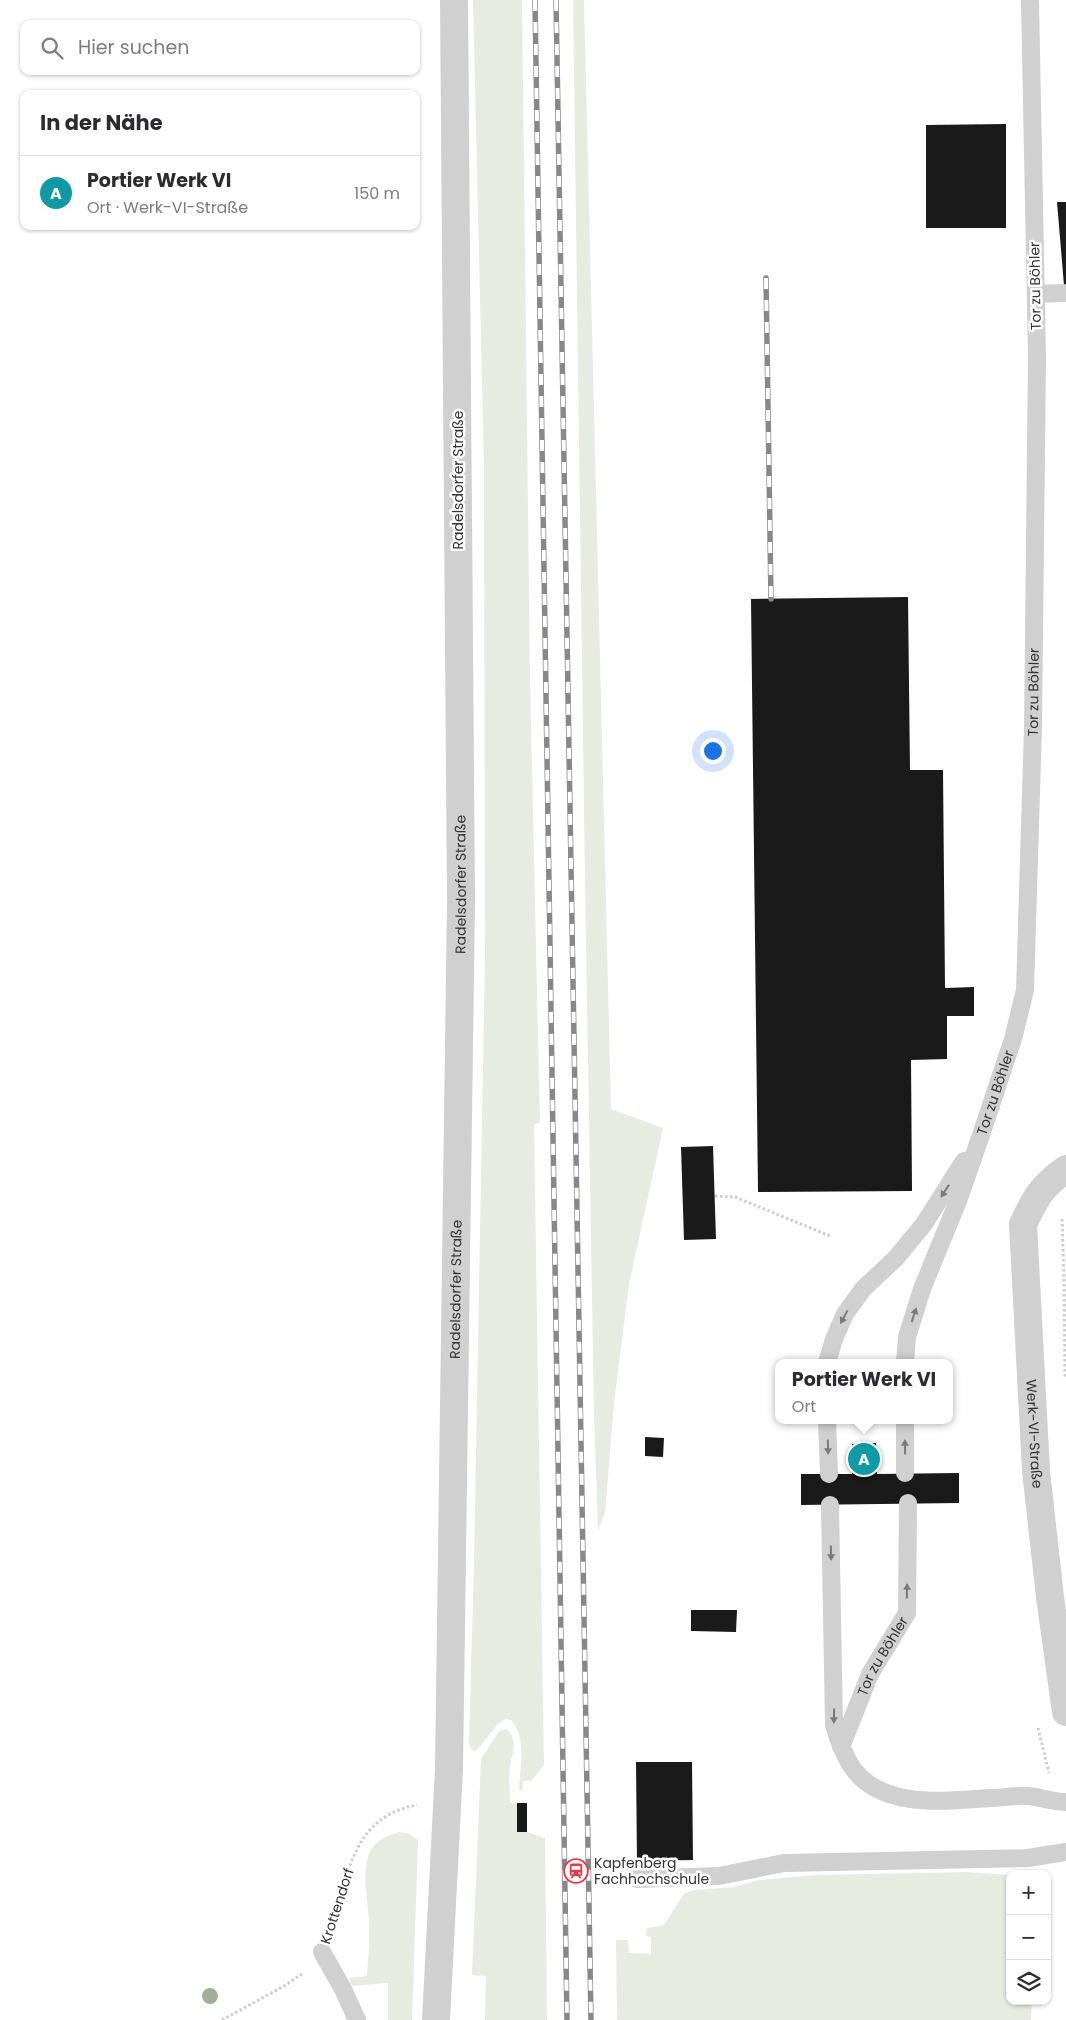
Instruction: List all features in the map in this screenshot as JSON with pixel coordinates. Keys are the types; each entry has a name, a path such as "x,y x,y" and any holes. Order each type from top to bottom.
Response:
{"street":[{"name":"Radelsdorfer Straße","path":"448,1799 461,901 454,0"},
{"name":"Werk-VI-Straße","path":"1066,1169 1048,1182 1034,1201 1023,1224 1036,1470 1050,1597 1066,1712"},
{"path":"436,2020 448,1799"}],"lane":[{"name":"Tor zu Böhler","path":"905,1359 907,1337 919,1299 958,1201 1013,1039 1025,990 1033,727 1037,358 1030,0"},
{"path":"1036,294 1064,294"},
{"path":"828,1359 834,1339 845,1314 864,1289 896,1258 924,1224 980,1135"},
{"path":"828,1424 828,1474"},
{"path":"905,1424 905,1473"},
{"name":"Tor zu Böhler","path":"841,1747 870,1674 907,1613 908,1503"},
{"path":"830,1504 834,1726 841,1747 851,1765 862,1779 876,1790 898,1796 922,1800 1028,1796 1061,1802"},
{"path":"636,1879 719,1876 784,1863 1028,1858 1066,1852"},
{"path":"322,1952 343,1989 356,2020"}],"path":[{"path":"715,1196 735,1198 830,1236"},
{"path":"1064,1210 1062,1218 1066,1382"},
{"path":"1036,1720 1061,1802"},
{"name":"Krottendorf","path":"222,2020 299,1976 312,1965 322,1952 334,1920 344,1878 365,1836 376,1824 398,1809 448,1799"}],"shaded area":[{"path":"473,0 522,0 530,680 540,1123 534,1124 544,1765 531,1781 523,1781 522,1791 519,1789 521,1744 516,1727 511,1720 506,1719 498,1724 476,1751 472,1750 469,1744 485,958 484,467"},
{"path":"573,0 584,0 611,1109 663,1128 629,1284 614,1403 605,1513 598,1530 594,1415 585,882"},
{"path":"506,1729 514,1741 509,1771 509,1785 510,1803 517,1803 517,1832 527,1832 545,1838 547,2020 485,2020 486,1976 472,1975 481,1759 500,1730"},
{"path":"400,1832 409,1834 418,1840 412,2020 388,2020 388,1983 352,1986 349,1978 367,1976 369,1932 366,1867 368,1858 371,1850 380,1840"},
{"path":"967,1872 1006,1875 1006,2005 1032,2005 1031,2020 617,2020 616,1940 628,1940 629,1953 651,1954 651,1937 646,1936 647,1928 664,1925 684,1894 694,1890 734,1887 759,1880 816,1875"}],"building":[{"path":"1006,124 1006,228 926,228 926,125"},
{"path":"1057,202 1066,202 1066,297 1065,297"},
{"path":"908,597 910,770 943,770 945,988 974,987 974,1016 947,1016 947,1059 911,1060 912,1191 758,1192 751,599"},
{"path":"713,1146 716,1239 684,1240 681,1147"},
{"path":"645,1437 664,1438 663,1457 645,1456"},
{"path":"876,1443 877,1474 959,1473 959,1503 801,1505 801,1474 852,1474 852,1444"},
{"path":"691,1610 737,1610 736,1632 691,1631"},
{"path":"636,1762 692,1762 693,1860 637,1861"},
{"path":"517,1803 527,1803 527,1832 517,1832"}],"railway":[{"path":"535,0 567,2020"},
{"path":"556,0 591,2020"},
{"path":"766,278 771,599"}],"place":[{"name":"Portier Werk VI","path":"864,1459"},
{"name":"Kapfenberg Fachhochschule","path":"576,1871"}]}
